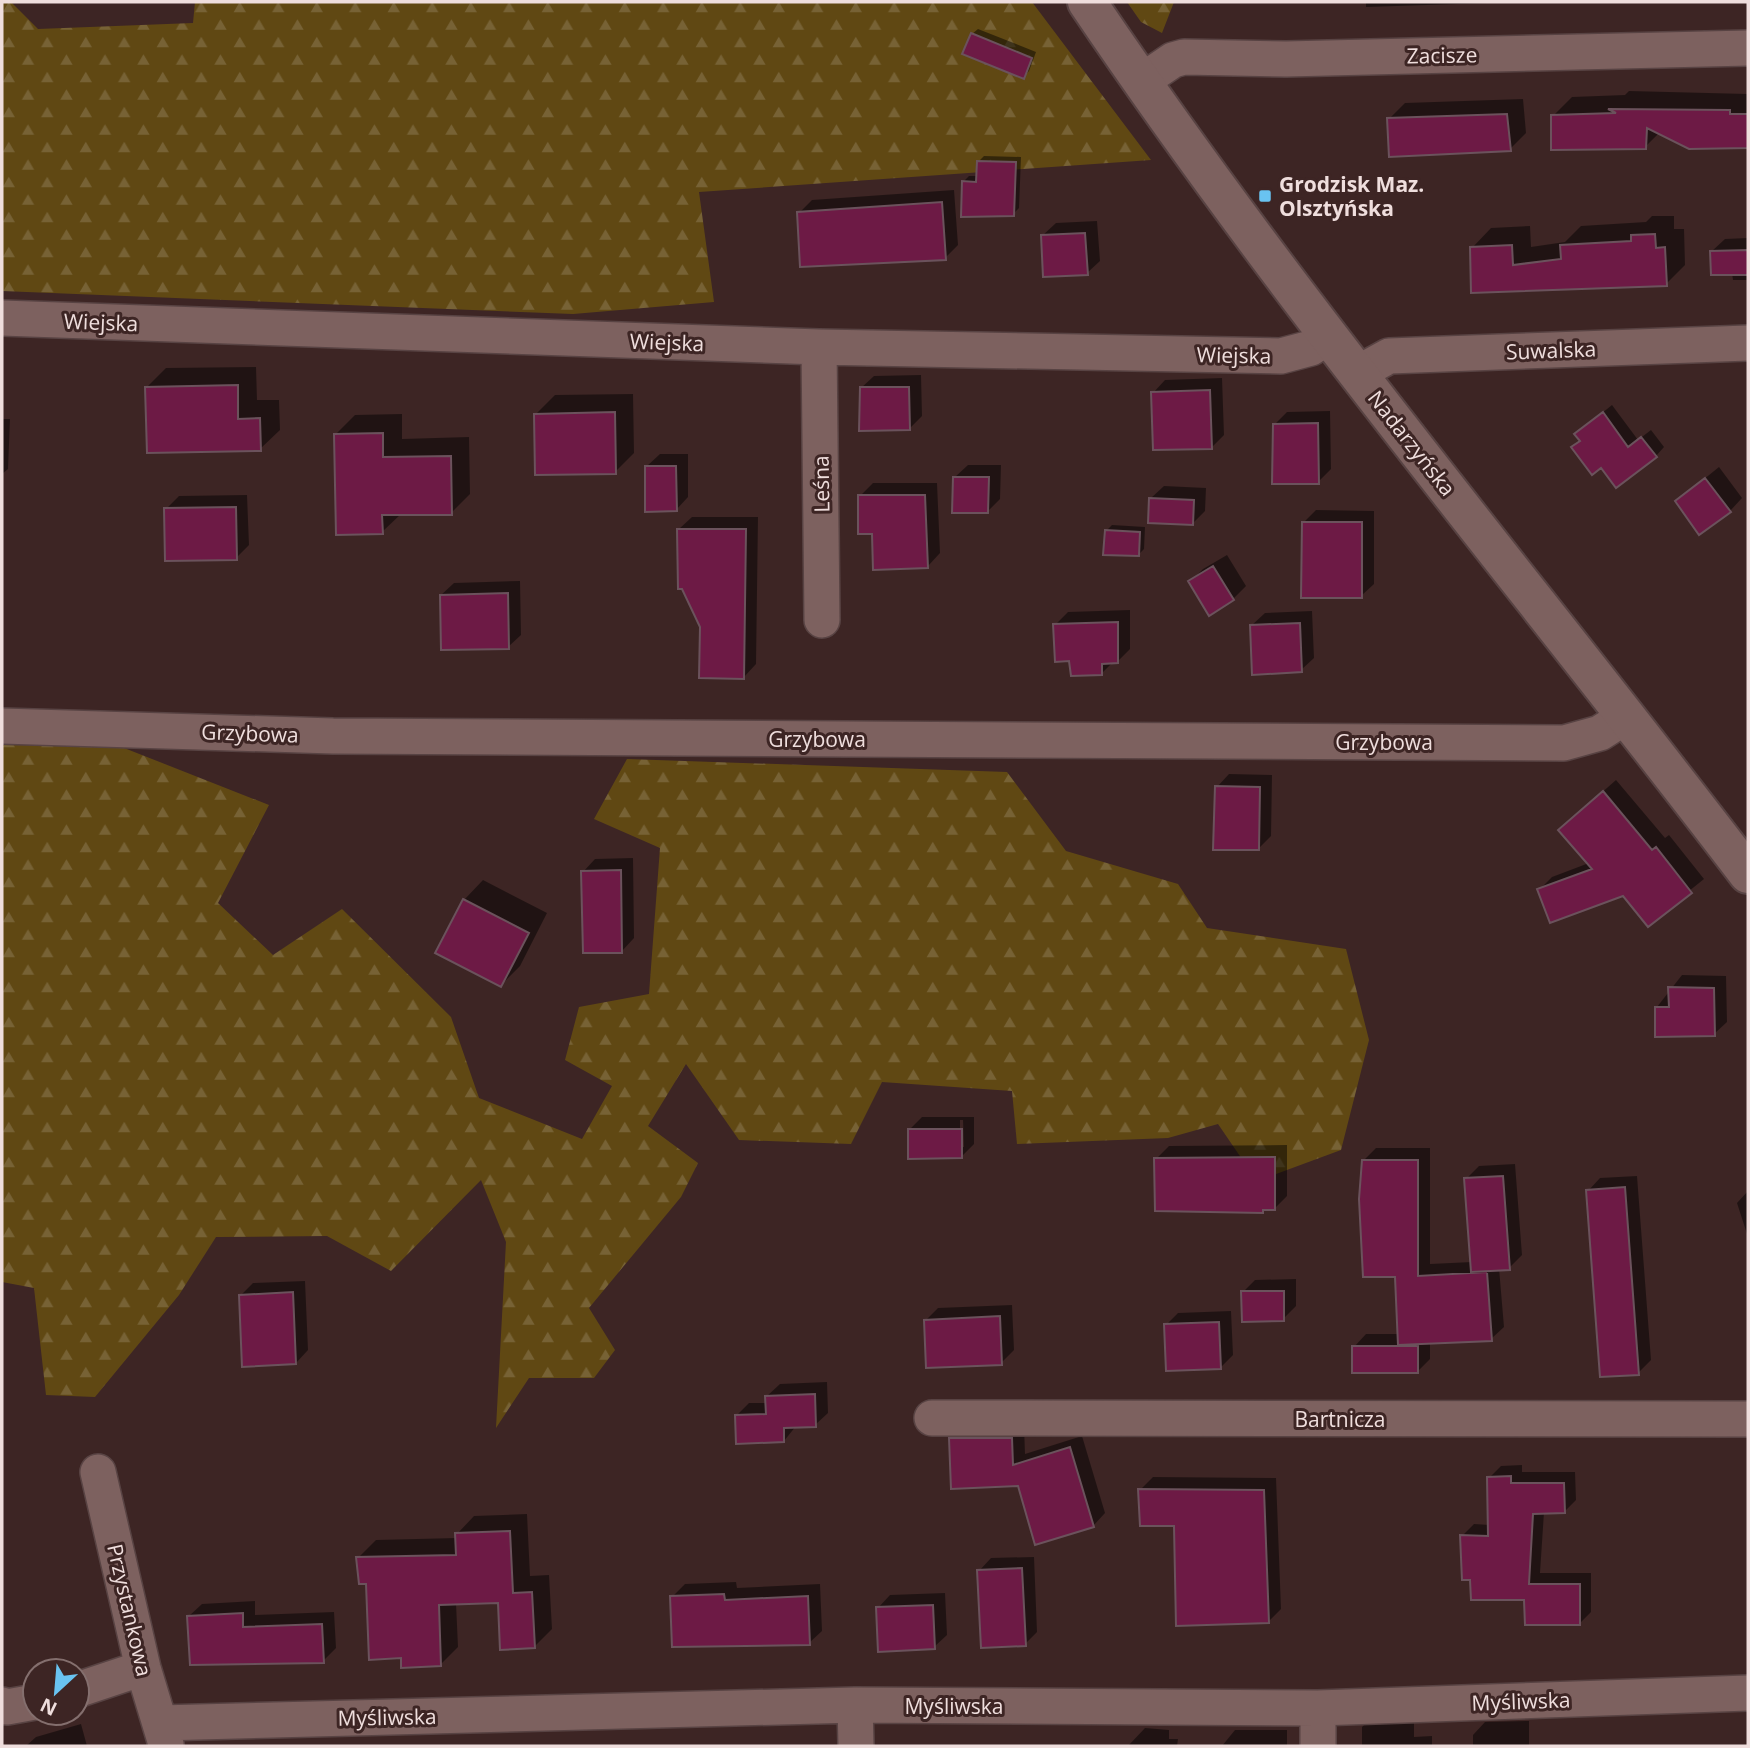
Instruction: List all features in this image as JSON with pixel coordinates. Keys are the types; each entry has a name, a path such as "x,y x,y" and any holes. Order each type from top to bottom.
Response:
{"street":[{"name":"Nadarzyńska","path":"1087,2 1329,336 1625,717 1745,865"},
{"name":"Zacisze","path":"1142,81 1173,60 1184,57 1286,59 1748,48"},
{"name":"Wiejska","path":"2,318 819,347 1280,356 1311,348 1329,336"},
{"name":"Suwalska","path":"1358,373 1390,356 1748,343"},
{"name":"Leśna","path":"819,347 822,620"},
{"name":"Grzybowa","path":"2,726 347,736 1564,743 1600,733 1625,717"},
{"name":"Bartnicza","path":"932,1418 1748,1419"},
{"name":"Przystankowa","path":"98,1472 143,1668 163,1734"},
{"path":"91,1685 143,1668"},
{"name":"Myśliwska","path":"163,1734 855,1705 1318,1708 1748,1693"},
{"path":"2,1705 7,1707 21,1704"},
{"path":"855,1705 856,1746"},
{"path":"1318,1708 1318,1746"}],"green space":[{"path":"2,2 11,2 38,29 193,23 195,2 1032,2 1151,160 699,192 714,302 573,314 2,291"},
{"path":"1127,2 1174,2 1162,33 1141,22"},
{"path":"2,745 119,746 269,805 218,903 273,955 342,909 451,1017 479,1098 582,1139 612,1086 565,1060 579,1007 649,994 660,848 594,819 627,759 1007,772 1066,851 1178,884 1207,928 1346,949 1369,1040 1341,1150 1257,1181 1218,1124 1168,1138 1017,1144 1012,1091 882,1082 851,1144 739,1140 686,1064 648,1126 698,1163 681,1197 589,1308 615,1350 594,1378 529,1378 496,1428 506,1242 481,1180 391,1271 327,1236 216,1237 179,1295 95,1397 46,1395 34,1288 2,1282"}],"building":[{"path":"971,33 1032,58 1024,79 962,54"},
{"path":"1608,109 1730,110 1730,114 1748,114 1748,148 1689,149 1647,128 1646,149 1551,150 1551,115 1616,113"},
{"path":"1507,114 1511,151 1389,157 1387,118"},
{"path":"977,161 1016,162 1014,216 961,217 962,181 976,182"},
{"path":"942,202 946,260 800,267 797,212"},
{"path":"1085,233 1088,275 1043,277 1041,235"},
{"path":"1655,234 1656,248 1665,247 1667,286 1471,293 1470,247 1512,245 1513,265 1561,259 1560,245 1631,241 1631,235"},
{"path":"1748,250 1748,275 1711,275 1710,251"},
{"path":"238,385 238,419 260,418 261,451 147,453 145,387"},
{"path":"860,387 909,387 910,430 859,431"},
{"path":"1210,390 1212,449 1153,450 1151,392"},
{"path":"615,412 616,474 535,475 534,414"},
{"path":"1603,412 1628,447 1641,437 1657,457 1616,488 1601,468 1592,475 1571,447 1580,441 1574,434"},
{"path":"1318,423 1319,484 1272,484 1273,424"},
{"path":"383,433 383,457 451,456 452,515 382,515 383,534 336,535 334,434"},
{"path":"645,466 676,466 677,511 645,512"},
{"path":"953,477 989,477 988,513 952,513"},
{"path":"1705,478 1731,512 1699,535 1675,501"},
{"path":"858,495 925,495 928,568 873,570 872,534 858,534"},
{"path":"1149,498 1194,500 1193,525 1148,523"},
{"path":"236,507 237,560 165,561 164,508"},
{"path":"1302,522 1362,522 1362,598 1301,598"},
{"path":"677,529 746,529 744,679 699,678 700,627 682,589 678,589"},
{"path":"1105,530 1140,532 1139,556 1103,555"},
{"path":"1213,566 1234,600 1209,616 1188,581"},
{"path":"508,593 509,649 441,650 440,595"},
{"path":"1118,622 1118,663 1102,664 1102,675 1071,676 1069,661 1055,662 1053,624"},
{"path":"1300,623 1302,672 1252,675 1250,625"},
{"path":"1215,786 1260,787 1259,850 1213,850"},
{"path":"1603,791 1652,850 1656,847 1692,893 1648,927 1623,896 1550,923 1537,889 1592,869 1558,830"},
{"path":"621,870 622,953 583,953 581,871"},
{"path":"463,899 529,933 501,987 435,953"},
{"path":"1668,987 1714,988 1715,1036 1655,1037 1655,1007 1669,1007"},
{"path":"908,1129 962,1129 962,1158 908,1159"},
{"path":"1275,1157 1275,1210 1263,1210 1263,1213 1155,1211 1154,1158"},
{"path":"1362,1160 1418,1160 1418,1276 1487,1272 1492,1341 1398,1345 1395,1277 1363,1277 1359,1199"},
{"path":"1503,1176 1510,1270 1471,1272 1464,1178"},
{"path":"1625,1187 1639,1375 1600,1377 1586,1190"},
{"path":"1241,1291 1284,1291 1284,1321 1242,1322"},
{"path":"293,1292 296,1364 242,1367 239,1295"},
{"path":"1000,1316 1002,1365 926,1368 924,1320"},
{"path":"1219,1322 1221,1369 1166,1371 1164,1324"},
{"path":"1352,1346 1418,1346 1418,1373 1352,1373"},
{"path":"815,1394 816,1427 784,1428 784,1442 736,1444 735,1415 766,1414 765,1396"},
{"path":"949,1438 1012,1438 1013,1465 1070,1447 1094,1527 1035,1545 1018,1486 951,1489"},
{"path":"1511,1476 1511,1483 1564,1483 1565,1513 1533,1514 1529,1584 1580,1584 1580,1625 1525,1625 1524,1600 1471,1600 1470,1580 1462,1580 1460,1535 1488,1536 1487,1477"},
{"path":"1138,1489 1264,1490 1269,1623 1176,1626 1174,1526 1140,1526"},
{"path":"510,1531 513,1593 532,1592 535,1648 500,1650 498,1603 439,1605 441,1666 401,1668 401,1658 369,1660 366,1584 359,1584 356,1557 456,1555 455,1533"},
{"path":"1022,1568 1026,1646 981,1648 977,1570"},
{"path":"724,1594 725,1600 808,1596 810,1645 672,1647 670,1596"},
{"path":"933,1605 935,1649 878,1652 876,1607"},
{"path":"243,1613 243,1627 322,1624 324,1663 190,1665 187,1616"}],"place":[{"name":"Grodzisk Maz. Olsztyńska","path":"1265,196"}]}
